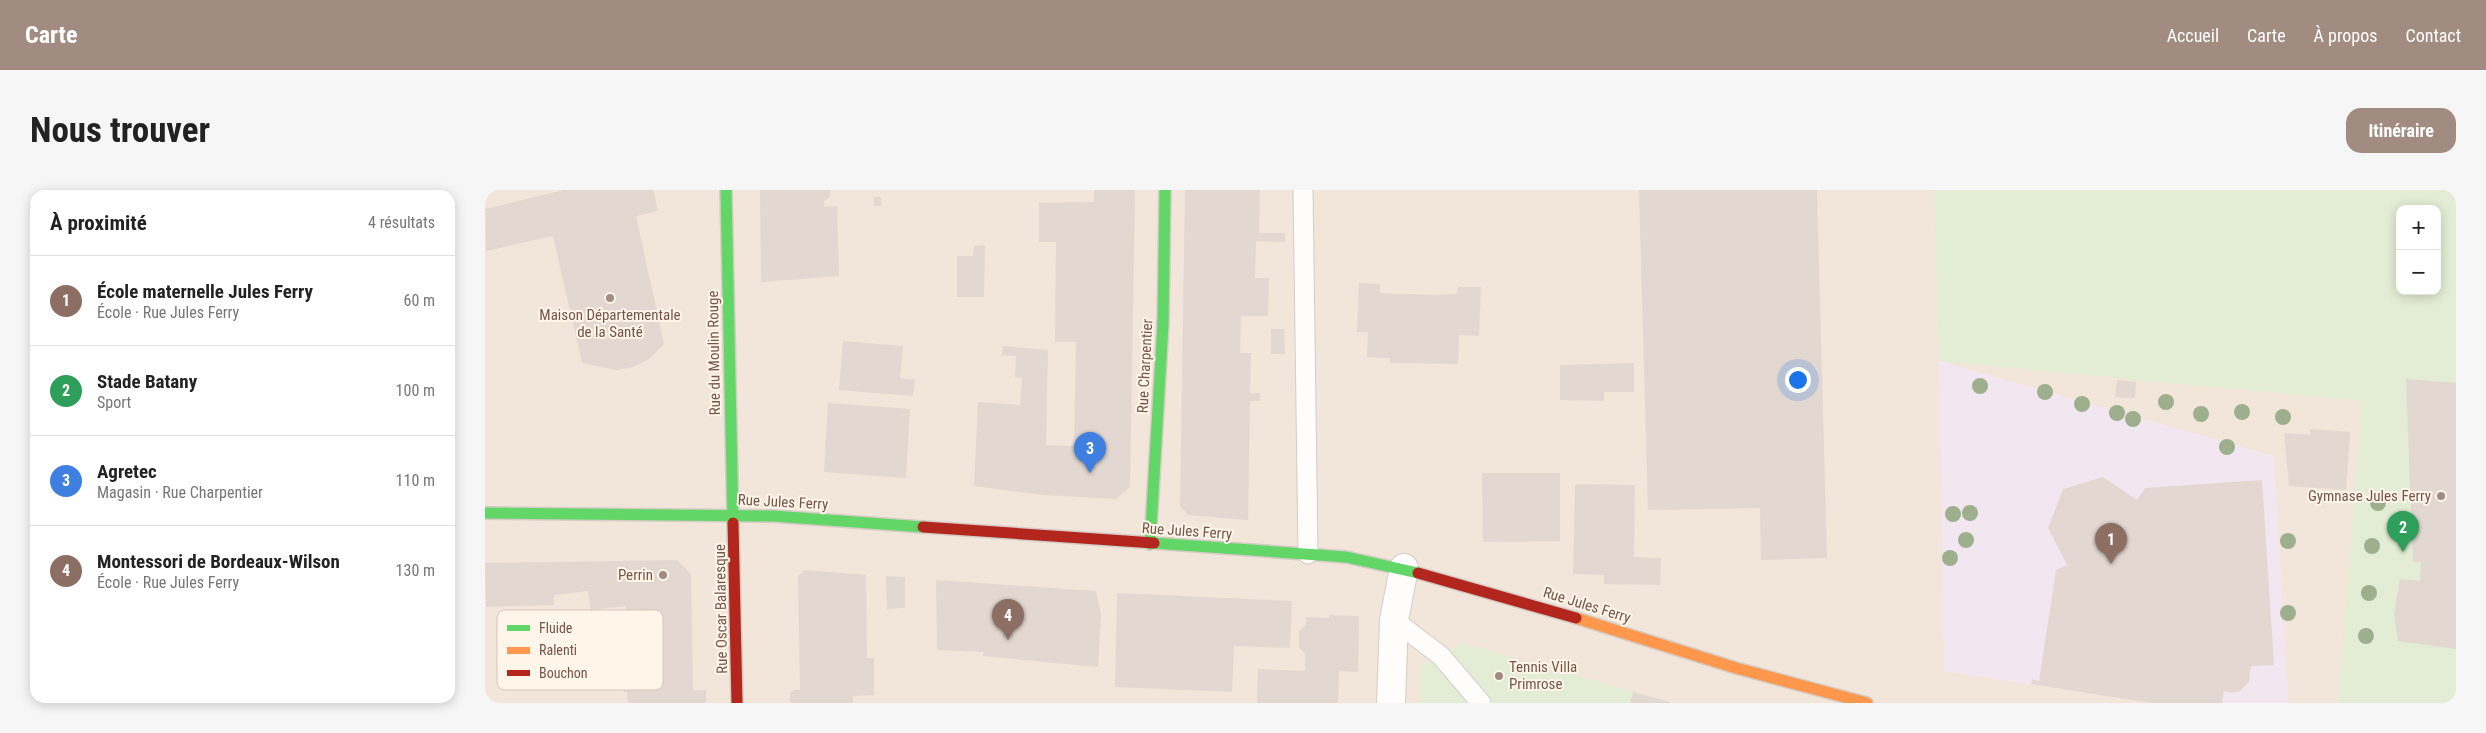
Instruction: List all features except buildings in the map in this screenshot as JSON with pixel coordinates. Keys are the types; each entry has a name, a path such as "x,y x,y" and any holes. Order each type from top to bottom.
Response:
{"street":[{"name":"Rue du Moulin Rouge","path":"726,190 733,514"},
{"name":"Rue Charpentier","path":"1150,544 1163,324 1165,190"},
{"name":"Rue Jules Ferry","path":"485,513 733,514 828,519 1346,557 1404,568 1471,585 1807,689 1867,703"},
{"name":"Rue Oscar Balaresque","path":"733,514 737,703"},
{"path":"1391,703 1394,620 1404,568"}],"lane":[{"path":"1303,190 1308,554"},
{"path":"1394,620 1441,656 1481,703"}],"shaded area":[{"path":"485,190 2456,190 2456,703 485,703"},
{"path":"1939,361 2274,456 2288,703 2151,703 1944,671"}],"green space":[{"path":"1934,190 2456,190 2456,703 2338,703 2362,401 1939,361"},
{"name":"Tennis Villa Primrose","path":"1462,643 1672,703 1419,703 1420,668"}],"traffic: fast":[{"path":"726,190 733,523"},
{"path":"1150,544 1163,324 1165,190"},
{"path":"485,513 773,516 923,527"},
{"path":"1154,543 1346,557 1418,573"}],"traffic: slow":[{"path":"1576,618 1736,668 1867,703"}],"traffic: jam":[{"path":"733,523 737,703"},
{"path":"923,527 1154,543"},
{"path":"1418,573 1576,618"}],"place":[{"name":"Maison Départementale de la Santé","path":"610,298"},
{"name":"Agretec","path":"1090,473"},
{"name":"Gymnase Jules Ferry","path":"2441,496"},
{"name":"Stade Batany","path":"2403,552"},
{"name":"École maternelle Jules Ferry","path":"2111,564"},
{"name":"Perrin","path":"663,575"},
{"name":"Montessori de Bordeaux-Wilson","path":"1008,640"},
{"name":"Tennis Villa Primrose","path":"1499,676"}]}
